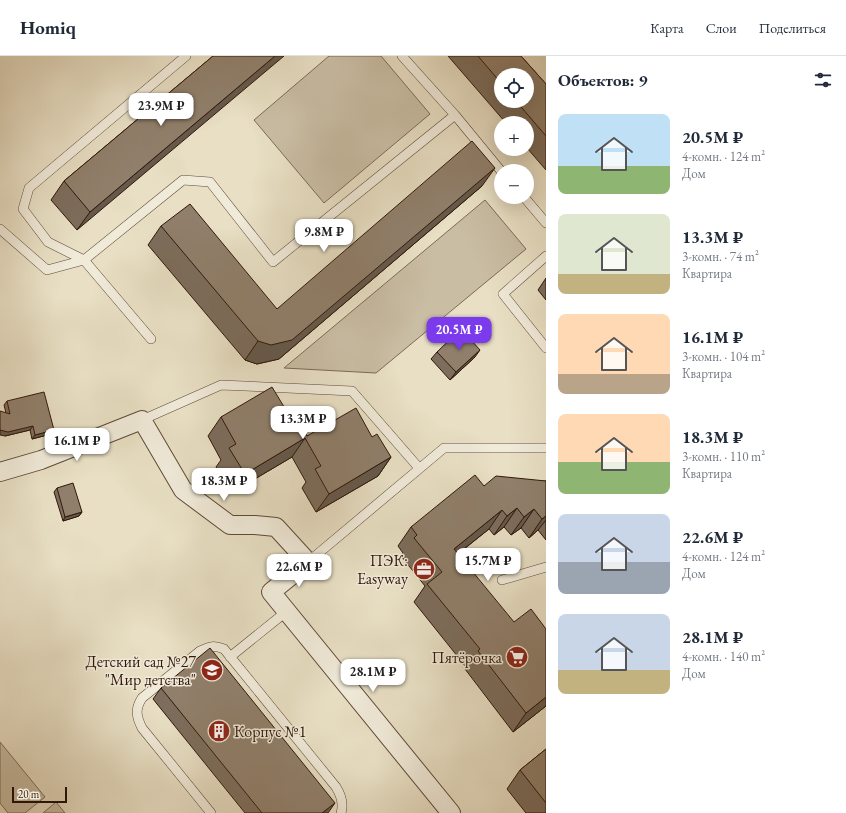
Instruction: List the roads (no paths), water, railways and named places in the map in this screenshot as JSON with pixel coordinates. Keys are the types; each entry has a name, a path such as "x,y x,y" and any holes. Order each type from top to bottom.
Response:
{"street":[{"path":"0,472 41,460 142,420 183,490 230,525 276,527 308,562 271,592 451,813"}],"lane":[{"path":"151,339 84,260 48,242 23,209 29,188 186,56"},
{"path":"402,56 496,164"},
{"path":"0,229 47,270 84,260 183,180 210,182 273,262 455,115"},
{"path":"530,204 546,223"},
{"path":"546,256 503,294 546,348"},
{"path":"142,420 221,385 352,391 419,468"},
{"path":"308,562 444,448 546,448"},
{"path":"502,580 546,567"},
{"path":"230,657 287,611"},
{"path":"210,813 142,728 137,719 137,706 142,698 200,651 210,646 216,646 224,649 336,787 342,802 341,813"}],"place":[{"name":"ПЭК: Easyway","path":"424,569"},
{"name":"Пятёрочка","path":"517,657"},
{"name":"Детский сад №27 \"Мир детства\"","path":"212,670"},
{"name":"Корпус №1","path":"219,731"}]}
